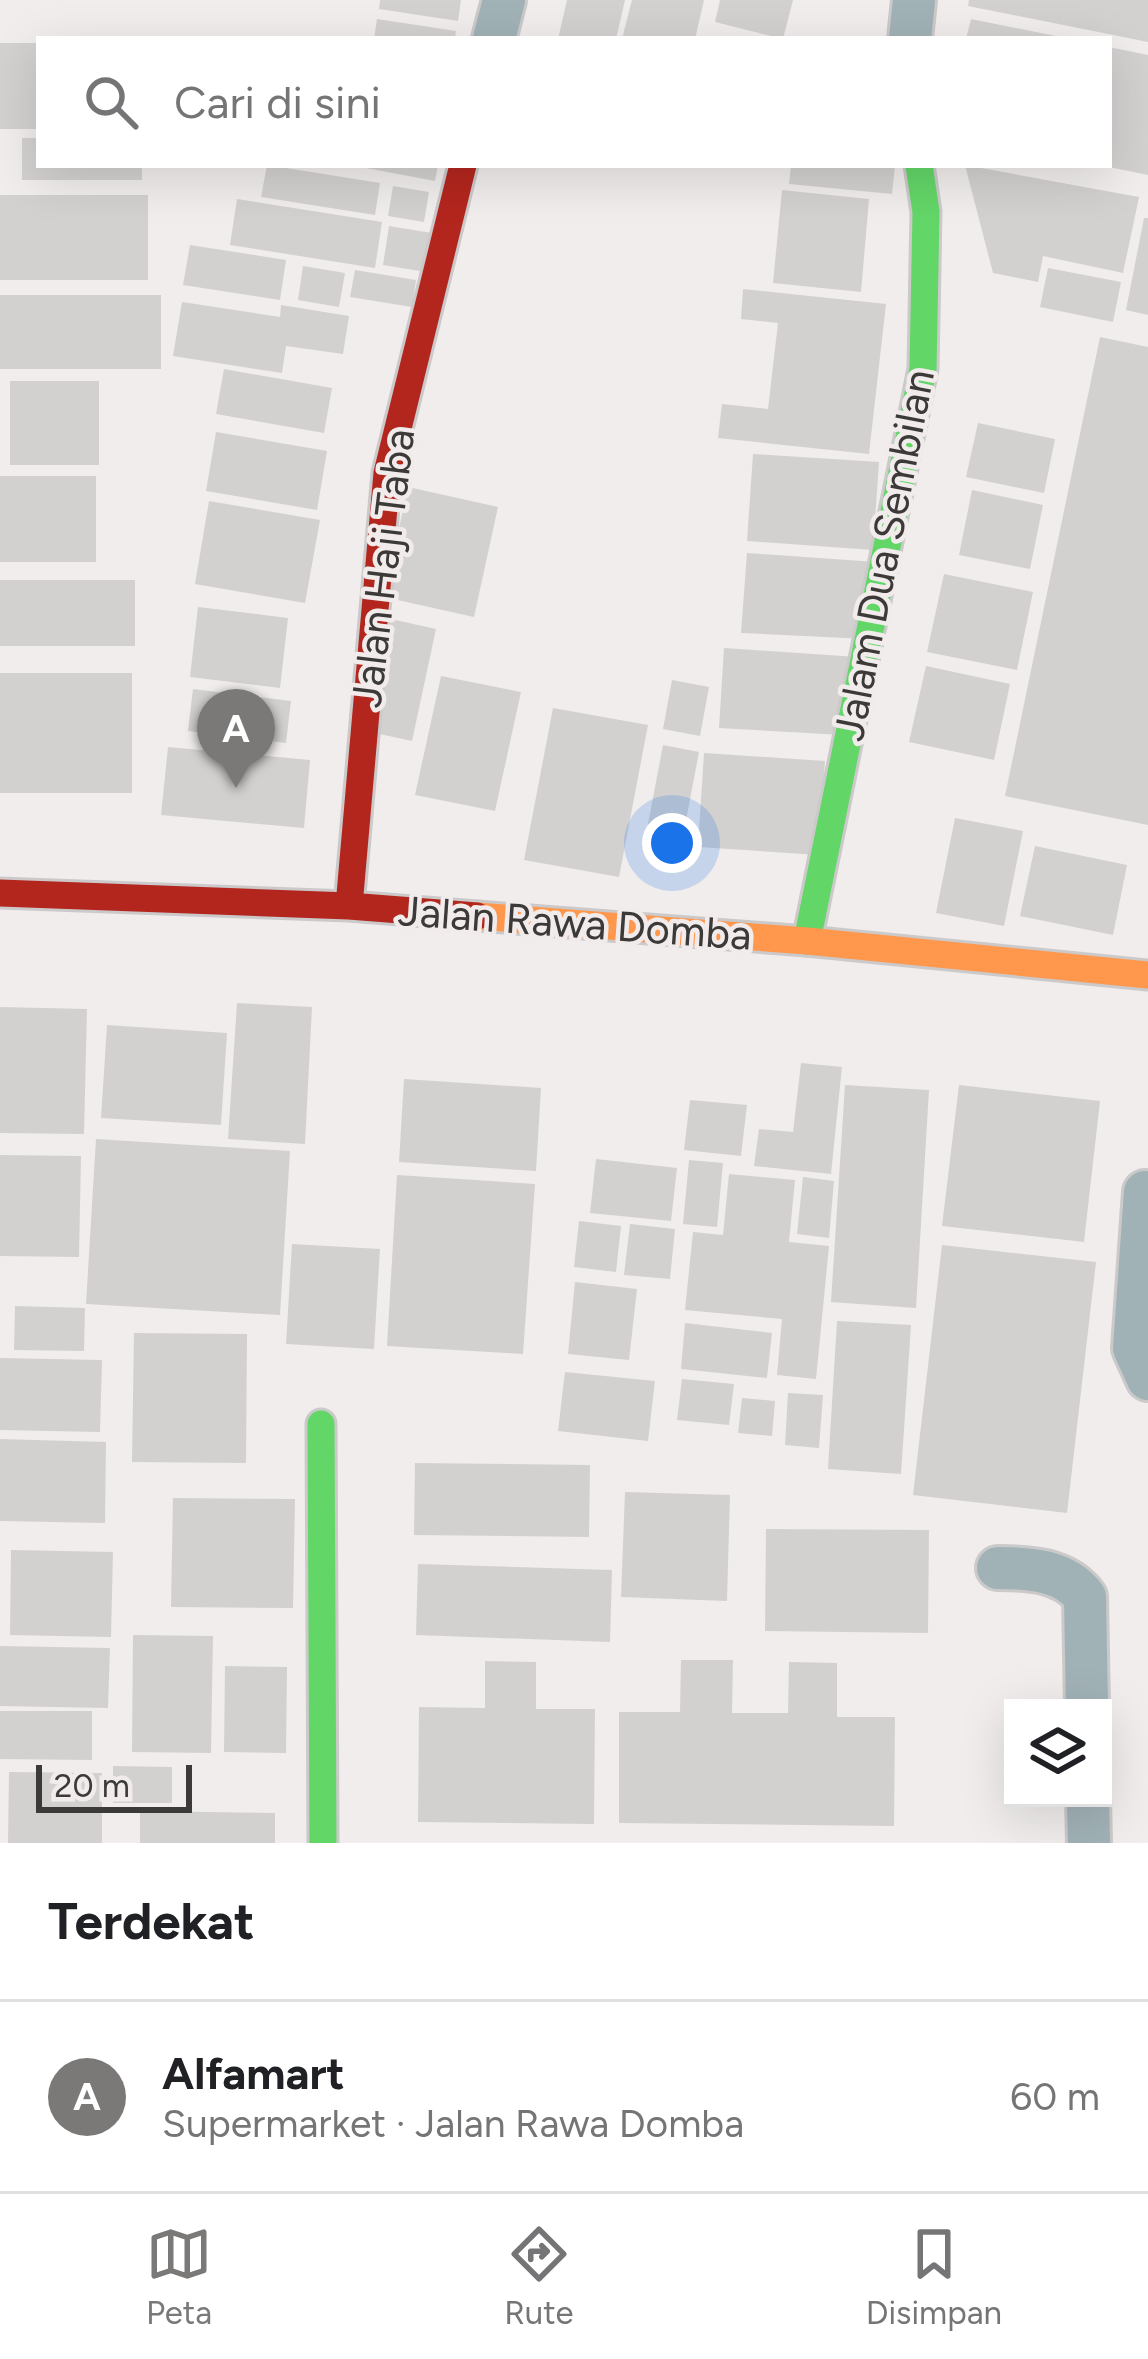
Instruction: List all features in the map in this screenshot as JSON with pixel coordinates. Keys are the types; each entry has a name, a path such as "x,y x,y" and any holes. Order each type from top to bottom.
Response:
{"street":[{"path":"495,36 504,0"},
{"path":"910,36 914,0"},
{"name":"Jalan Haji Taba","path":"349,906 387,472 462,168"},
{"name":"Jalam Dua Sembilan","path":"807,941 923,369 926,212 919,168"},
{"name":"Jalan Rawa Domba","path":"0,893 349,906 807,941 1148,975"},
{"path":"1145,1192 1134,1348 1148,1379"},
{"path":"321,1424 323,1843"},
{"path":"998,1568 1033,1568 1075,1582 1085,1597 1088,1699"},
{"path":"1088,1807 1088,1843"}],"building":[{"path":"380,0 461,0 458,21 379,9"},
{"path":"567,0 625,0 617,36 559,36"},
{"path":"632,0 704,0 696,36 623,36"},
{"path":"720,0 793,0 784,36 715,22"},
{"path":"969,0 1148,0 1148,42 968,6"},
{"path":"377,19 456,31 455,36 374,36"},
{"path":"971,19 1056,36 967,36"},
{"path":"0,43 36,43 36,129 0,129"},
{"path":"1112,48 1148,55 1148,175 1112,168"},
{"path":"22,138 36,138 36,168 142,168 142,180 22,180"},
{"path":"266,168 380,183 375,215 261,197"},
{"path":"366,168 437,168 435,181"},
{"path":"791,168 895,168 892,194 789,184"},
{"path":"966,168 1139,197 1123,273 1043,256 1038,282 993,273"},
{"path":"393,186 429,192 424,222 388,216"},
{"path":"782,190 869,199 861,292 773,283"},
{"path":"0,195 148,195 148,280 0,280"},
{"path":"237,199 382,222 375,268 230,245"},
{"path":"1144,218 1148,218 1148,315 1126,310"},
{"path":"389,226 432,233 426,272 383,265"},
{"path":"190,245 286,260 280,300 183,285"},
{"path":"303,266 345,273 339,307 298,300"},
{"path":"1048,268 1121,282 1113,322 1040,307"},
{"path":"355,270 416,280 412,307 350,297"},
{"path":"743,289 886,304 869,454 718,438 722,404 768,409 778,323 741,319"},
{"path":"0,295 161,295 161,369 0,369"},
{"path":"182,302 280,317 281,305 349,316 343,354 286,346 282,373 173,356"},
{"path":"1100,337 1148,347 1148,825 1005,796"},
{"path":"224,369 332,388 324,433 216,414"},
{"path":"10,381 99,381 99,465 10,465"},
{"path":"978,423 1055,439 1044,493 966,477"},
{"path":"216,432 327,451 317,510 206,491"},
{"path":"753,454 879,462 873,550 747,541"},
{"path":"0,476 96,476 96,562 0,562"},
{"path":"408,487 498,507 474,617 384,597"},
{"path":"972,490 1043,505 1030,569 959,555"},
{"path":"209,501 320,520 305,603 195,584"},
{"path":"747,553 876,562 867,639 741,633"},
{"path":"944,574 1033,592 1017,670 927,652"},
{"path":"0,580 135,580 135,646 0,646"},
{"path":"198,607 288,618 280,688 190,677"},
{"path":"391,619 436,629 412,741 366,731"},
{"path":"724,648 857,657 843,735 719,728"},
{"path":"926,666 1010,684 994,760 909,742"},
{"path":"0,673 132,673 132,793 0,793"},
{"path":"441,676 521,692 495,811 415,795"},
{"path":"672,680 709,687 700,736 663,729"},
{"path":"193,689 291,701 286,743 188,731"},
{"path":"553,708 648,725 619,877 524,860"},
{"path":"663,745 699,752 684,831 648,824"},
{"path":"168,747 310,760 304,828 161,815"},
{"path":"704,753 825,761 819,855 698,847"},
{"path":"955,818 1023,831 1004,926 936,913"},
{"path":"1035,846 1127,865 1113,935 1020,916"},
{"path":"237,1003 312,1007 305,1144 228,1139"},
{"path":"0,1007 87,1009 84,1134 0,1133"},
{"path":"107,1025 227,1033 221,1125 101,1118"},
{"path":"801,1063 842,1067 831,1174 754,1166 759,1129 793,1132"},
{"path":"404,1079 541,1088 536,1171 399,1162"},
{"path":"845,1085 929,1090 916,1308 831,1302"},
{"path":"959,1085 1100,1101 1084,1242 942,1226"},
{"path":"690,1100 747,1105 741,1156 684,1150"},
{"path":"96,1139 290,1151 280,1315 86,1304"},
{"path":"0,1155 81,1156 79,1257 0,1256"},
{"path":"596,1159 677,1168 671,1221 590,1213"},
{"path":"689,1160 723,1163 717,1227 683,1224"},
{"path":"729,1174 795,1180 789,1242 829,1246 816,1379 777,1375 782,1319 685,1310 693,1232 723,1235"},
{"path":"397,1175 535,1184 523,1354 387,1346"},
{"path":"803,1177 834,1181 829,1238 797,1234"},
{"path":"579,1221 621,1226 616,1272 574,1267"},
{"path":"630,1224 675,1229 670,1279 624,1275"},
{"path":"292,1244 380,1249 374,1349 286,1344"},
{"path":"942,1245 1096,1262 1067,1513 913,1495"},
{"path":"575,1282 637,1289 629,1360 568,1354"},
{"path":"15,1306 85,1308 84,1351 14,1350"},
{"path":"837,1321 911,1325 901,1474 828,1469"},
{"path":"685,1323 772,1333 767,1378 681,1369"},
{"path":"134,1333 247,1334 246,1463 132,1462"},
{"path":"0,1358 102,1360 100,1432 0,1430"},
{"path":"565,1372 655,1381 648,1441 558,1431"},
{"path":"682,1379 734,1384 729,1425 677,1420"},
{"path":"788,1393 823,1395 819,1448 785,1445"},
{"path":"742,1398 775,1401 772,1436 738,1433"},
{"path":"0,1439 106,1442 105,1523 0,1521"},
{"path":"415,1463 590,1465 589,1537 414,1535"},
{"path":"625,1492 730,1495 727,1601 621,1597"},
{"path":"173,1498 295,1499 293,1608 171,1607"},
{"path":"766,1529 929,1530 928,1633 765,1631"},
{"path":"11,1550 113,1552 111,1637 10,1635"},
{"path":"418,1564 612,1570 610,1642 416,1635"},
{"path":"133,1635 213,1636 211,1753 132,1752"},
{"path":"0,1646 110,1648 108,1708 0,1706"},
{"path":"681,1660 733,1660 732,1713 788,1713 789,1662 837,1663 837,1717 895,1717 894,1826 619,1823 619,1712 680,1712"},
{"path":"485,1661 536,1662 536,1709 595,1709 594,1824 418,1822 419,1707 485,1708"},
{"path":"225,1666 287,1667 286,1753 224,1752"},
{"path":"0,1711 92,1711 92,1760 0,1759"},
{"path":"113,1766 172,1767 172,1803 113,1803"},
{"path":"9,1772 102,1773 102,1843 8,1843"},
{"path":"140,1811 275,1813 275,1843 140,1843"}],"traffic: fast":[{"path":"807,941 923,369 926,212 919,168"},
{"path":"321,1424 323,1843"}],"traffic: slow":[{"path":"477,916 807,941 1148,975"}],"traffic: jam":[{"path":"349,906 387,473 462,168"},
{"path":"0,893 349,906 477,916"}],"place":[{"name":"Alfamart","path":"236,788"}]}
